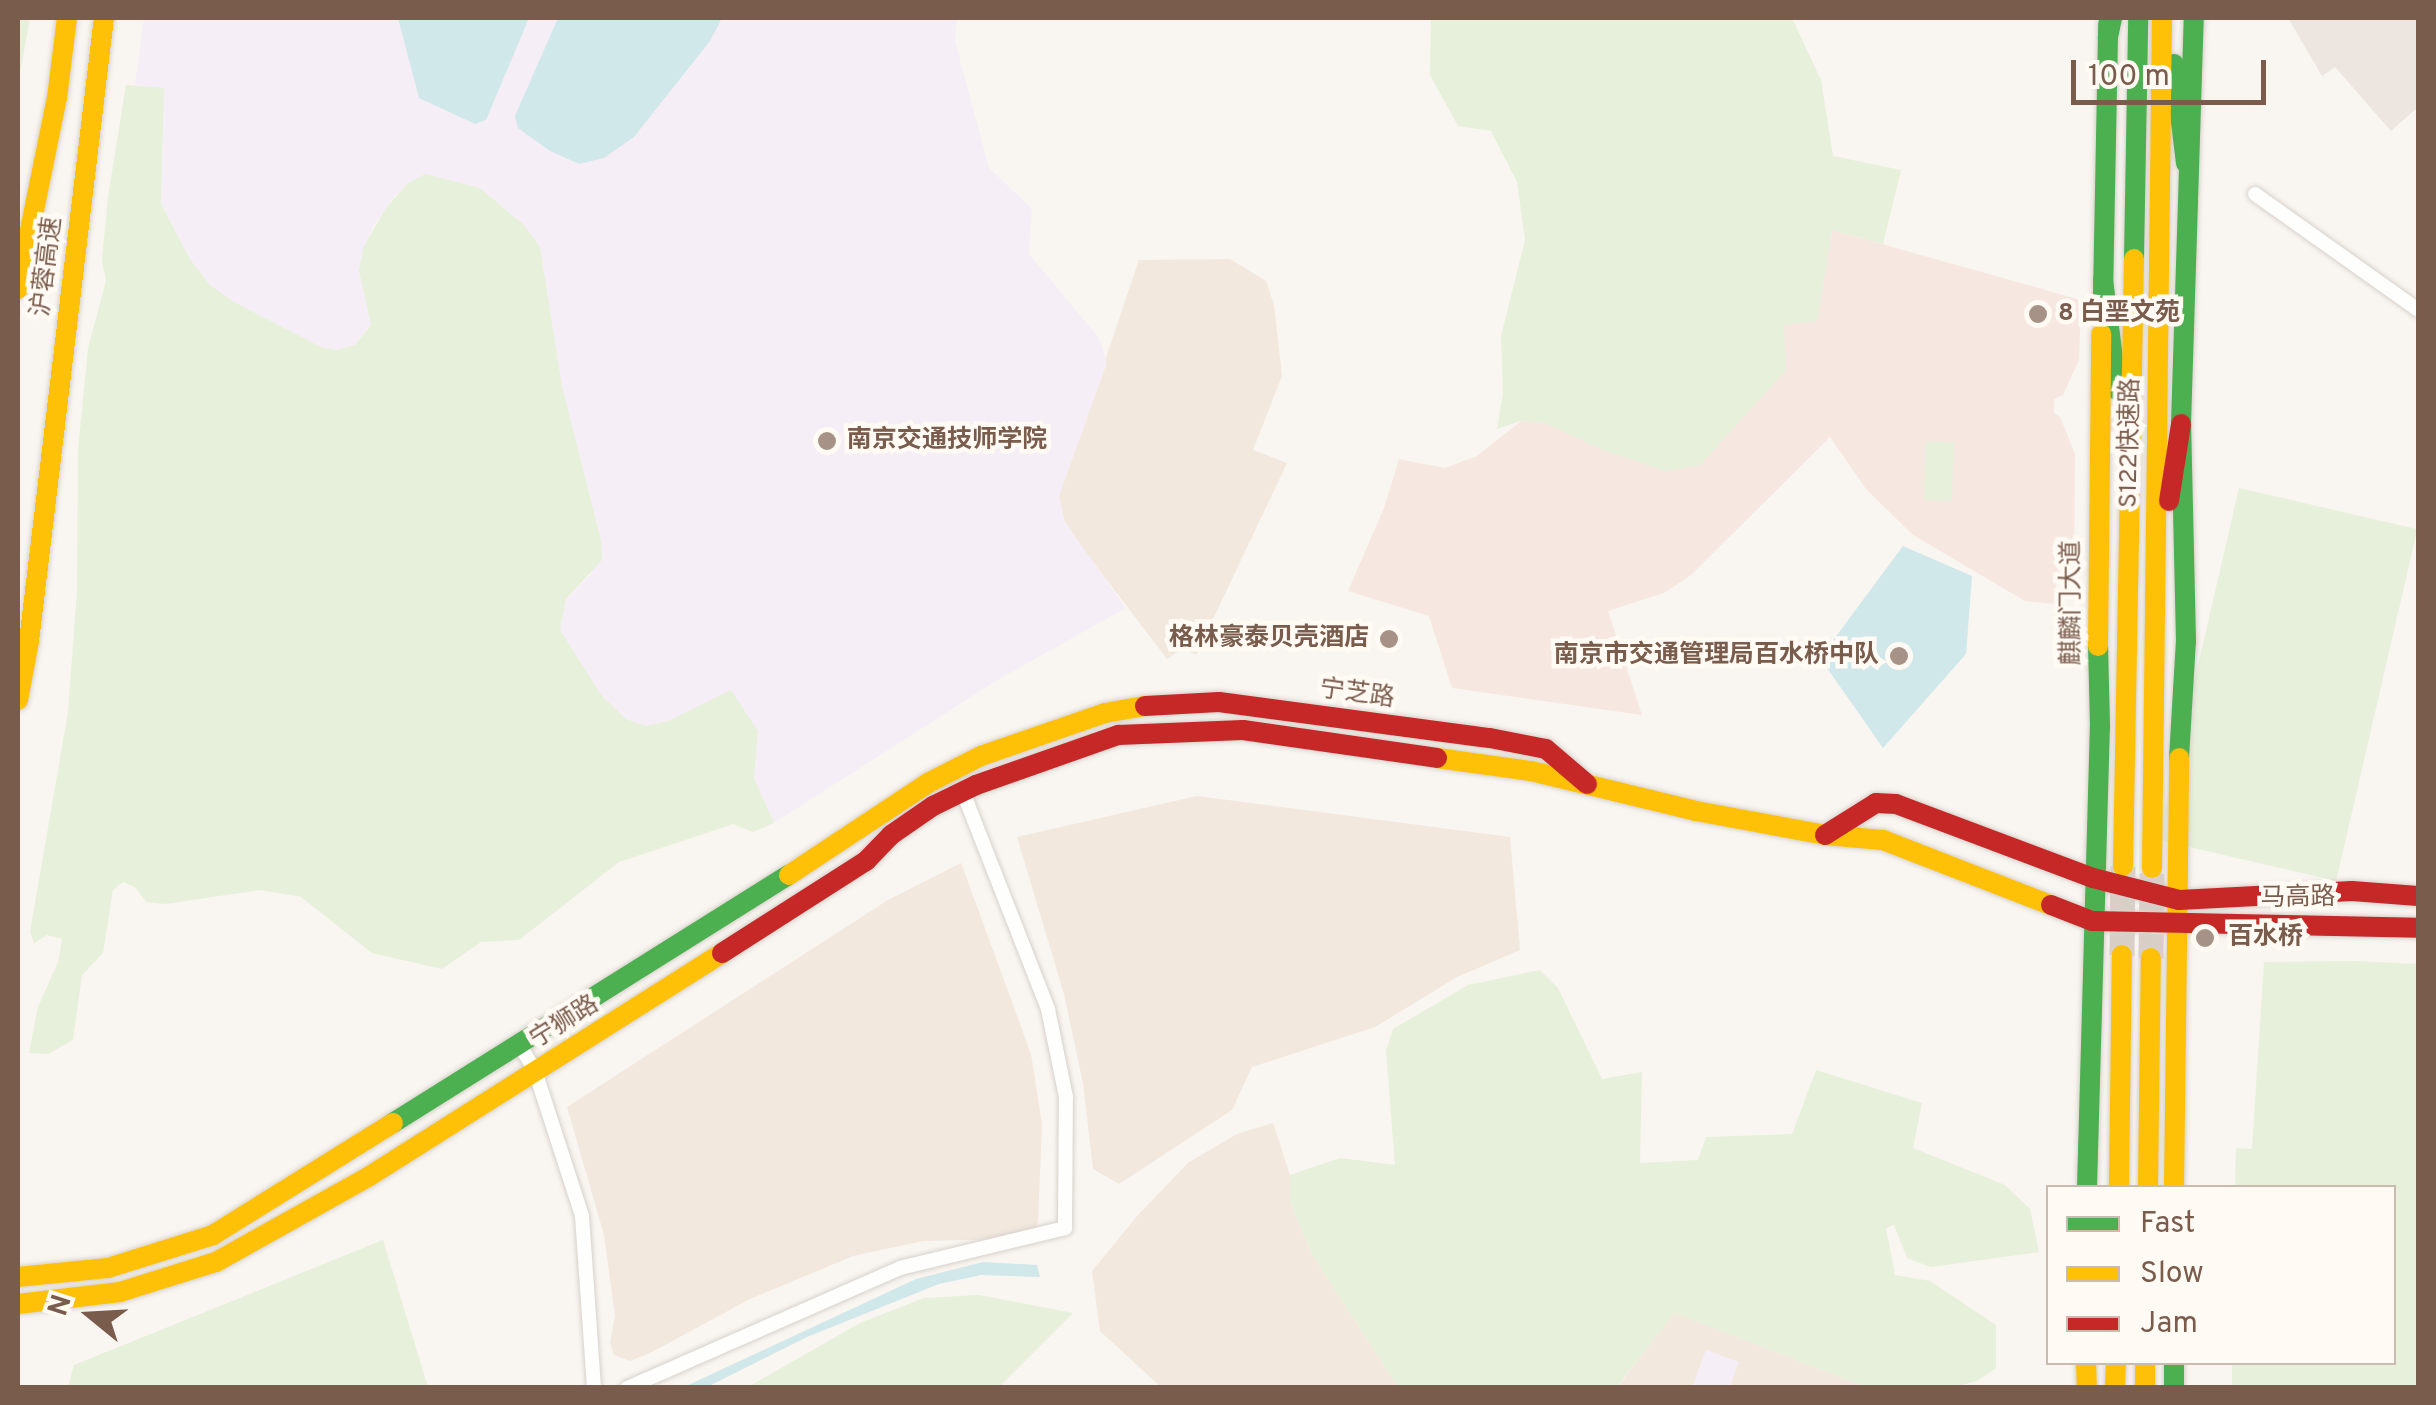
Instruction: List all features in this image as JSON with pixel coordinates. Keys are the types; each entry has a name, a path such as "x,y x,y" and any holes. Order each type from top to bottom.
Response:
{"main road":[{"name":"沪蓉高速","path":"18,289 57,98 66,18"},
{"name":"沪蓉高速","path":"18,700 29,641 104,18"},
{"name":"S122快速路","path":"2122,866 2126,468 2138,18"},
{"name":"S122快速路","path":"2152,868 2165,18"},
{"path":"2165,18 2186,163"},
{"path":"2174,1185 2179,757 2186,641 2181,424 2186,163 2194,18"},
{"name":"麒麟门大道","path":"2086,1185 2100,726 2096,609 2109,24"},
{"path":"2103,280 2126,468"},
{"path":"2155,590 2181,424"},
{"name":"宁芝路","path":"1105,712 1128,706 1218,702 1490,738 1546,749 1564,760 1588,786"},
{"name":"宁狮路","path":"18,1277 108,1268 213,1235 732,914 928,783 981,756 1105,712"},
{"name":"宁芝路","path":"1118,735 1244,730 1530,771 1825,835 1884,840 2092,921"},
{"name":"宁狮路","path":"18,1304 120,1292 216,1262 368,1177 866,861 891,834 962,790 1118,735"},
{"path":"1825,835 1876,802 1896,804 2093,878"},
{"name":"马高路","path":"2093,878 2179,900 2352,891 2418,896"},
{"name":"马高路","path":"2092,921 2178,926 2355,924 2418,928"},
{"path":"2119,1185 2122,956"},
{"path":"2148,1185 2151,958"}],"street":[{"path":"2255,194 2418,310"},
{"path":"626,1388 900,1268 1065,1228 1066,1097 1048,1009 962,790"},
{"path":"519,1044 535,1071 582,1216 594,1388"}],"shaded area":[{"name":"南京交通技师学院","path":"144,18 957,18 955,41 989,168 1032,209 1029,254 1099,338 1107,363 1059,496 1064,521 1126,608 999,679 774,823 754,778 758,731 731,691 668,721 646,726 626,719 602,696 560,630 566,599 591,574 601,540 562,386 540,247 523,224 480,188 396,194 372,228 359,271 371,324 355,345 336,350 321,347 234,302 210,285 190,259 161,204 164,89 135,85"},
{"path":"2288,18 2418,18 2418,107 2391,131 2335,67 2322,76"},
{"path":"1832,230 2081,300 2079,360 2063,395 2054,399 2054,413 2060,417 2075,454 2074,583 2056,582 2055,604 2025,601 1913,535 1866,489 1830,437 1691,575 1664,593 1608,611 1642,715 1452,688 1429,616 1348,591 1384,508 1399,459 1445,468 1477,456 1521,421 1545,423 1603,450 1784,325 1817,320"},
{"path":"1230,259 1266,281 1274,305 1282,376 1253,450 1287,463 1196,655 1183,648 1167,659 1081,546 1064,520 1059,496 1139,260"},
{"path":"1197,796 1510,837 1520,950 1457,977 1375,1027 1252,1067 1232,1110 1119,1184 1093,1169 1083,1083 1064,994 1017,837"},
{"path":"961,863 1031,1054 1042,1124 1038,1222 1033,1233 1010,1239 923,1241 853,1256 750,1299 652,1352 630,1361 614,1355 610,1342 615,1316 604,1235 567,1107 888,900"},
{"path":"1273,1123 1290,1175 1290,1202 1312,1254 1398,1387 1161,1387 1100,1331 1092,1271 1138,1215 1189,1162 1237,1134"},
{"path":"1674,1312 1807,1364 1866,1387 1617,1388"},
{"path":"1706,1350 1739,1362 1730,1387 1692,1387"}],"green space":[{"path":"18,18 30,18 18,85"},
{"path":"1431,18 1792,18 1821,80 1833,156 1901,170 1883,244 1832,230 1817,321 1784,325 1786,370 1700,465 1665,471 1603,450 1545,423 1521,421 1497,429 1503,393 1501,336 1525,240 1517,182 1491,131 1458,126 1430,75"},
{"path":"126,85 164,88 161,204 190,259 210,285 234,302 321,347 336,350 355,345 371,325 359,271 363,248 386,208 408,183 425,174 480,188 523,224 540,247 562,386 601,540 602,560 566,599 560,630 602,696 626,719 646,726 668,721 731,690 758,731 754,778 774,823 753,832 733,824 619,862 519,940 481,942 442,969 372,953 301,897 260,890 166,904 146,902 135,887 123,882 113,890 103,953 82,975 73,1040 48,1054 29,1053 38,1007 58,962 62,939 47,935 34,943 30,932 68,712 77,591 78,450 88,348 106,281 102,260 108,197"},
{"path":"1926,441 1954,442 1952,501 1924,500"},
{"path":"2239,488 2417,529 2336,881 2158,840"},
{"path":"2264,962 2418,964 2418,1387 2232,1387 2232,1365 2396,1365 2396,1185 2235,1185 2236,1148 2252,1149"},
{"path":"1540,970 1558,988 1602,1079 1642,1072 1640,1163 1698,1160 1706,1137 1792,1134 1816,1070 1922,1103 1913,1148 2005,1185 2030,1209 2039,1252 1931,1267 1907,1258 1894,1225 1886,1228 1895,1275 1930,1281 1996,1325 1996,1368 1977,1381 1953,1387 1866,1387 1674,1313 1617,1387 1398,1387 1312,1254 1290,1202 1290,1175 1340,1158 1395,1165 1386,1051 1393,1029 1468,985"},
{"path":"383,1240 428,1387 68,1387 74,1365"},
{"path":"979,1295 1073,1313 999,1387 748,1387 860,1323 924,1298"}],"water":[{"path":"398,18 529,18 486,120 475,124 419,98"},
{"path":"558,18 722,18 710,41 634,137 604,158 579,164 550,151 518,128 515,116"},
{"path":"1903,546 1972,576 1966,654 1883,748 1820,658"},
{"path":"983,1262 1037,1265 1040,1277 981,1275 939,1284 807,1337 707,1387 684,1387 916,1279"}],"tunnel":[{"path":"2122,955 2123,866"},
{"path":"2151,958 2152,873"}],"traffic: fast":[{"path":"2108,37 2112,18"},
{"path":"2134,259 2138,18"},
{"path":"2179,758 2186,641 2181,424 2194,18"},
{"path":"2103,295 2108,24"},
{"path":"2174,64 2186,163"},
{"path":"2103,280 2117,390"},
{"path":"2087,1185 2100,726 2098,646"},
{"path":"393,1123 789,875"},
{"path":"2174,1365 2174,1388"}],"traffic: slow":[{"path":"18,289 57,98 67,18"},
{"path":"18,700 29,641 104,18"},
{"path":"2152,868 2162,18"},
{"path":"2123,866 2134,259"},
{"path":"2098,646 2101,334"},
{"path":"789,875 928,783 981,756 1105,713 1145,706"},
{"path":"1437,758 1531,771 1696,811 1825,835 1883,840 2051,905"},
{"path":"2174,1185 2179,758"},
{"path":"18,1304 120,1292 216,1262 368,1177 722,953"},
{"path":"2119,1185 2122,955"},
{"path":"2148,1185 2151,958"},
{"path":"18,1277 108,1268 213,1235 393,1123"},
{"path":"2086,1365 2087,1388"},
{"path":"2115,1388 2116,1365"},
{"path":"2145,1365 2145,1388"}],"traffic: jam":[{"path":"2169,501 2181,424"},
{"path":"1145,706 1219,702 1490,738 1546,749 1587,784"},
{"path":"722,953 866,861 891,835 933,806 976,785 1118,735 1243,730 1437,758"},
{"path":"1825,835 1876,803 1896,804 2093,878 2179,900 2352,891 2418,896"},
{"path":"2051,905 2092,921 2418,928"}],"place":[{"name":"8 白垩文苑","path":"2038,314"},
{"name":"南京交通技师学院","path":"827,441"},
{"name":"格林豪泰贝壳酒店","path":"1389,639"},
{"name":"南京市交通管理局百水桥中队","path":"1899,656"},
{"name":"百水桥","path":"2205,938"}]}
